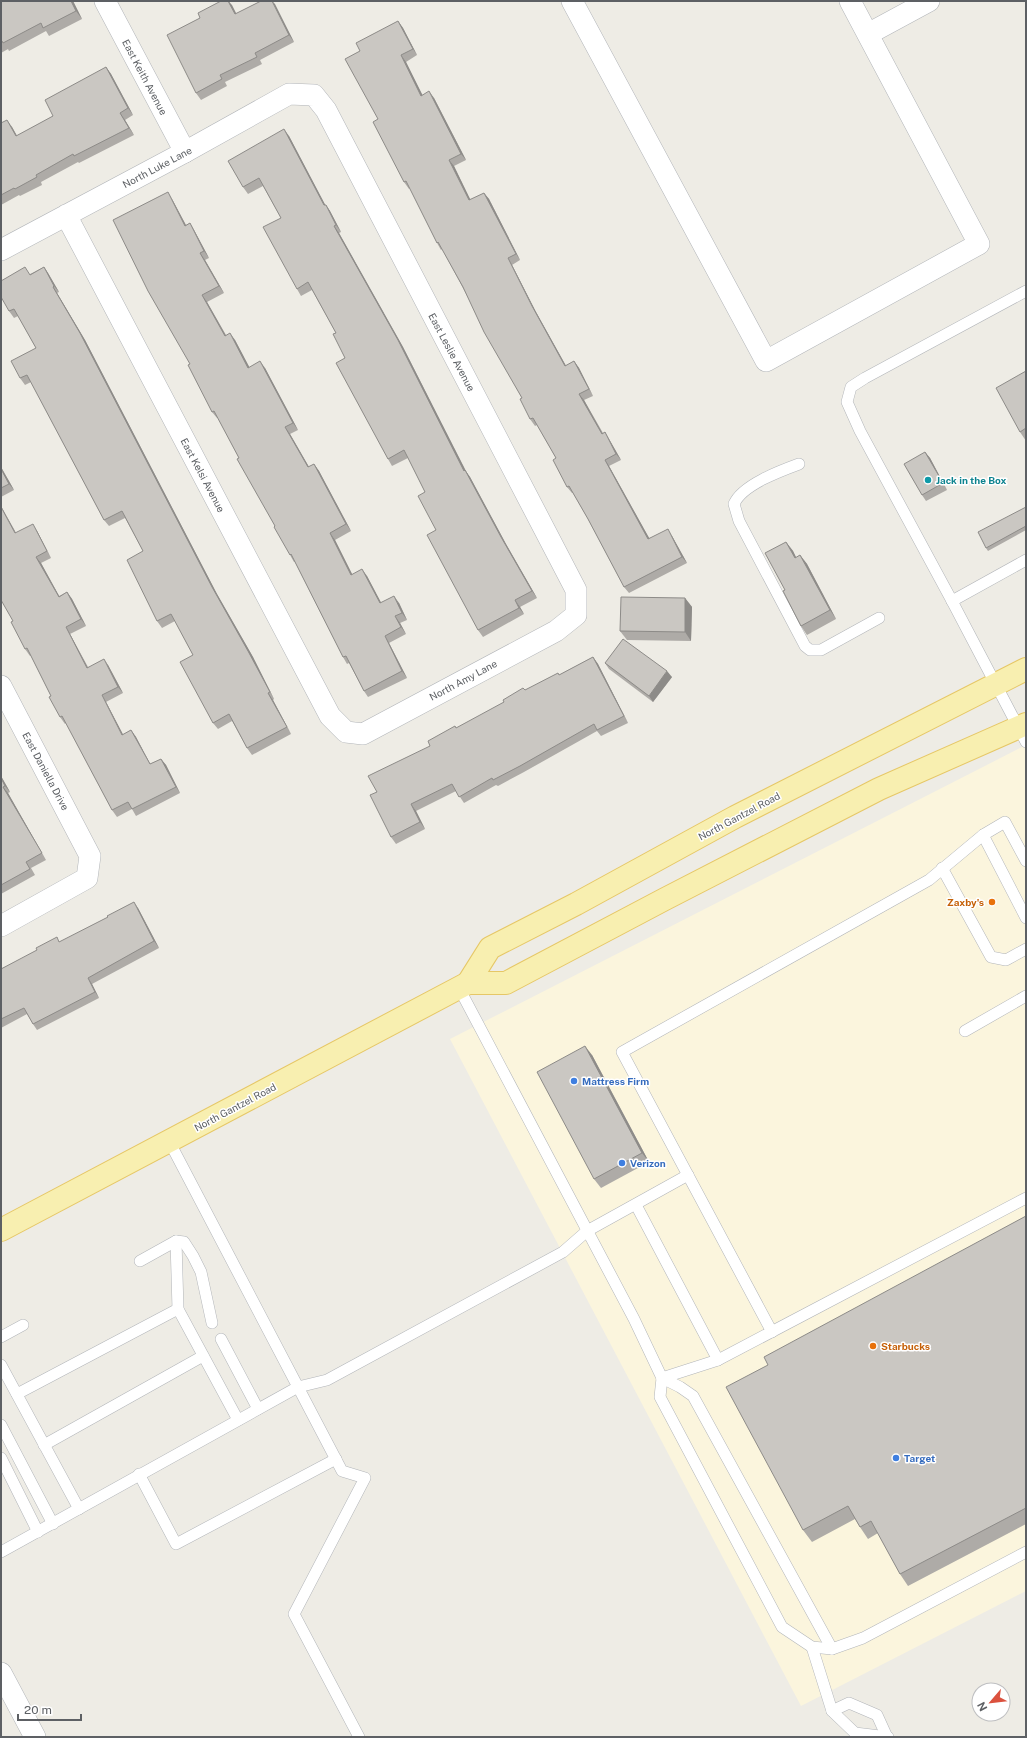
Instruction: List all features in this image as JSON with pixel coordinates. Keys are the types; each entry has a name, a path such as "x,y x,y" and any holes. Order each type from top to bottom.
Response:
{"main road":[{"name":"North Gantzel Road","path":"464,986 490,948 576,904 735,817 1026,669"},
{"name":"North Gantzel Road","path":"1,1230 464,986 506,983 658,902 879,789 1023,731"}],"street":[{"name":"East Keith Avenue","path":"105,1 185,152"},
{"path":"572,1 766,361 979,244 850,1"},
{"path":"868,34 929,1"},
{"name":"North Luke Lane","path":"1,250 185,152 289,94 314,95"},
{"name":"East Leslie Avenue","path":"314,95 326,110 576,590 576,615"},
{"name":"East Kelsi Avenue","path":"66,215 330,716 346,732"},
{"name":"North Amy Lane","path":"346,732 363,734 556,631 576,615"},
{"name":"East Daniella Drive","path":"1,686 90,856 87,878 1,926"},
{"path":"1,1673 35,1737"}],"lane":[{"path":"1023,731 996,684 860,431 847,402 851,387 864,378 1026,291"},
{"path":"799,464 780,471 748,488 737,497 734,504 739,521 805,646 810,650 821,650 879,618"},
{"path":"952,601 1026,560"},
{"path":"772,1332 622,1052 929,880 983,835 1005,822 1026,861"},
{"path":"983,835 1026,918"},
{"path":"942,868 991,957 1006,960 1026,949"},
{"path":"464,986 587,1231 634,1319 662,1378 660,1397 782,1627 812,1647 832,1649 863,1638 1026,1552"},
{"path":"965,1031 1026,996"},
{"path":"169,1142 342,1471 365,1478 294,1614 359,1737"},
{"path":"1,1552 298,1387 334,1377 563,1252 587,1231 688,1175"},
{"path":"662,1378 718,1360 1026,1198"},
{"path":"636,1205 718,1360"},
{"path":"176,1241 178,1309 238,1420"},
{"path":"140,1261 176,1241 184,1242 201,1272 212,1324"},
{"path":"17,1394 178,1309"},
{"path":"1,1336 23,1325"},
{"path":"221,1339 258,1409"},
{"path":"44,1445 203,1356"},
{"path":"1,1365 79,1508"},
{"path":"662,1378 680,1387 693,1396 832,1649"},
{"path":"1,1425 53,1524"},
{"path":"1,1458 38,1532"},
{"path":"139,1474 176,1544 336,1459"},
{"path":"812,1647 832,1710 855,1733 887,1737"},
{"path":"832,1710 850,1703 877,1715 887,1737"}],"shaded area":[{"path":"1026,745 1026,1591 801,1706 450,1039"}],"building":[{"path":"1,1 71,1 76,11 43,28 41,23 3,43 2,41 1,42"},
{"path":"221,1 228,1 235,14 261,1 272,1 289,35 255,53 257,57 220,75 222,79 196,93 167,35 200,18 198,13"},
{"path":"398,21 413,49 401,55 421,96 429,91 461,154 449,160 469,200 484,193 516,254 508,258 532,306 565,366 574,361 589,389 579,394 602,434 605,432 616,454 605,460 648,539 668,529 682,557 624,587 588,519 569,486 567,487 553,460 556,458 533,418 530,419 520,399 522,398 484,332 463,287 438,242 437,243 406,181 404,182 373,122 378,119 345,59 360,51 356,43"},
{"path":"106,67 128,108 120,113 129,128 74,156 73,154 36,175 37,177 1,195 1,123 7,120 16,136 53,116 45,100"},
{"path":"284,129 324,205 326,205 336,225 334,226 398,340 464,471 465,470 532,591 515,600 519,608 478,630 427,535 436,530 418,496 425,492 404,450 388,459 336,363 345,358 333,334 336,333 308,282 297,289 263,227 281,218 259,178 243,187 228,161"},
{"path":"168,192 185,226 190,223 204,251 200,253 219,286 202,295 225,336 230,333 248,368 260,361 293,423 285,427 308,467 314,464 346,524 330,533 351,575 362,569 380,603 394,596 402,613 395,616 401,627 385,636 402,671 364,691 346,656 343,657 291,554 290,555 274,527 275,526 237,459 239,458 214,411 212,412 188,365 190,364 148,291 113,220"},
{"path":"25,267 30,275 44,267 54,286 53,287 80,333 212,587 270,692 268,693 287,727 247,748 229,714 213,723 180,662 193,655 171,614 157,621 127,560 143,551 122,511 104,520 27,375 20,378 11,361 36,348 14,309 9,311 1,297 1,281"},
{"path":"1026,371 1026,428 1020,432 996,388"},
{"name":"Jack in the Box","path":"925,452 943,483 922,495 904,464"},
{"path":"1,469 9,484 1,488"},
{"path":"1,507 15,533 33,524 47,551 36,557 59,597 67,592 81,619 66,627 87,668 104,659 118,687 102,695 122,735 131,730 150,764 161,759 176,787 132,809 128,802 112,810 62,716 60,717 49,697 51,696 27,648 25,649 11,622 13,621 1,600"},
{"path":"1026,507 1026,526 986,548 978,532"},
{"path":"786,542 795,558 800,555 830,610 801,626 783,591 785,590 765,553"},
{"path":"621,597 685,598 685,632 620,631"},
{"path":"623,639 667,671 649,696 605,663"},
{"path":"593,657 624,716 597,730 594,724 520,766 493,780 492,778 459,797 452,784 411,804 420,822 391,837 370,795 377,792 368,776 430,746 428,741 455,726 456,728 504,702 503,700 523,688 525,690 558,673 559,675"},
{"path":"1,778 5,786 3,787 42,853 26,862 30,869 1,885"},
{"path":"134,902 154,941 88,978 95,992 33,1024 24,1008 1,1019 1,969 37,950 36,948 57,937 59,942"},
{"path":"585,1046 642,1153 594,1179 537,1072"},
{"name":"Target","path":"1026,1216 1026,1508 900,1574 871,1521 860,1527 848,1506 803,1530 726,1387 768,1365 764,1357"}],"place":[{"name":"Jack in the Box","path":"928,480"},
{"name":"Zaxby's","path":"992,902"},
{"name":"Mattress Firm","path":"574,1081"},
{"name":"Verizon","path":"622,1163"},
{"name":"Starbucks","path":"873,1346"},
{"name":"Target","path":"896,1458"}]}
